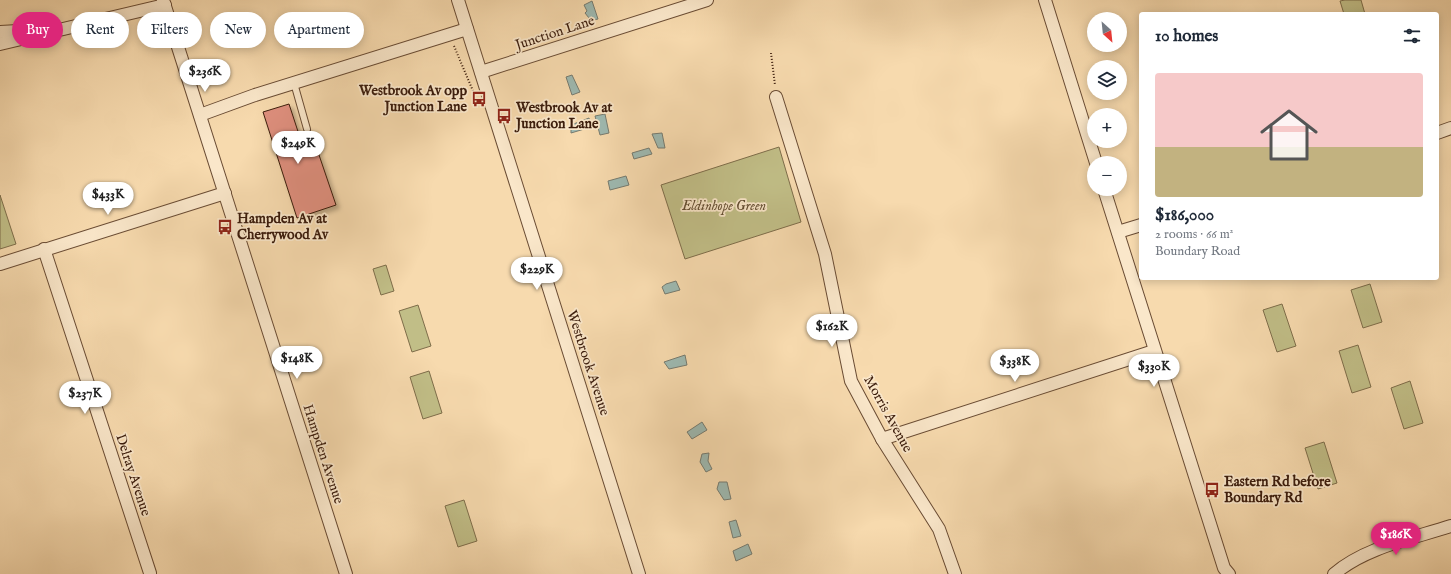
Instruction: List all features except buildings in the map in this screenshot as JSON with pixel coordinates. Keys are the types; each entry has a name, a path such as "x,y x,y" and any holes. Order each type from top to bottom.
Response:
{"street":[{"name":"Westbrook Avenue","path":"458,0 639,574"},
{"name":"Junction Lane","path":"481,72 707,0"},
{"path":"1044,0 1094,156"},
{"path":"0,44 70,29 164,3"},
{"name":"Hampden Avenue","path":"164,3 346,574"},
{"path":"0,32 70,29"},
{"path":"200,114 467,29"},
{"name":"Morris Avenue","path":"776,97 825,254 851,381 882,439 939,529 955,574"},
{"path":"1439,132 1451,128"},
{"path":"0,264 225,193"},
{"path":"1106,196 1154,351 1224,568 1229,574"},
{"path":"1118,232 1139,226"},
{"name":"Delray Avenue","path":"44,249 150,573"},
{"path":"882,439 1154,351"},
{"path":"1334,574 1352,560 1371,551 1451,526"}],"lane":[{"path":"294,83 307,129"}],"path":[{"path":"771,53 776,97"}],"green space":[{"path":"1361,0 1364,12 1343,12 1340,1"},
{"name":"Eldinhope Green","path":"779,147 801,222 685,259 661,185"},
{"path":"0,195 16,244 0,249"},
{"path":"386,265 394,291 381,295 373,269"},
{"path":"1370,284 1382,322 1363,328 1351,290"},
{"path":"1282,304 1296,346 1277,352 1263,310"},
{"path":"418,305 431,346 412,352 399,311"},
{"path":"1358,345 1371,387 1352,393 1339,351"},
{"path":"429,371 442,413 423,419 410,377"},
{"path":"1410,381 1423,423 1404,429 1391,388"},
{"path":"1324,442 1337,483 1318,489 1305,448"},
{"path":"464,500 477,541 458,547 445,506"}],"water":[{"path":"592,1 598,19 589,21 589,18 585,13 587,11 584,5"},
{"path":"572,75 580,92 572,95 566,77"},
{"path":"605,114 609,133 600,135 595,116"},
{"path":"589,118 591,127 571,133 571,125"},
{"path":"662,133 665,148 658,148 652,134"},
{"path":"649,148 652,154 634,159 632,153"},
{"path":"626,176 629,185 610,190 608,181"},
{"path":"676,281 680,290 665,294 662,287"},
{"path":"685,355 687,365 669,369 664,362"},
{"path":"702,422 707,430 692,439 687,432"},
{"path":"709,453 708,461 712,469 706,472 700,462 702,454"},
{"path":"719,482 727,482 731,499 724,500 717,489"},
{"path":"736,520 741,536 733,538 729,522"},
{"path":"748,544 752,554 736,561 733,551"}],"place":[{"name":"Westbrook Av opp Junction Lane","path":"479,99"},
{"name":"Westbrook Av at Junction Lane","path":"504,116"},
{"name":"Hampden Av at Cherrywood Av","path":"225,227"},
{"name":"Eastern Rd before Boundary Rd","path":"1212,490"}]}
